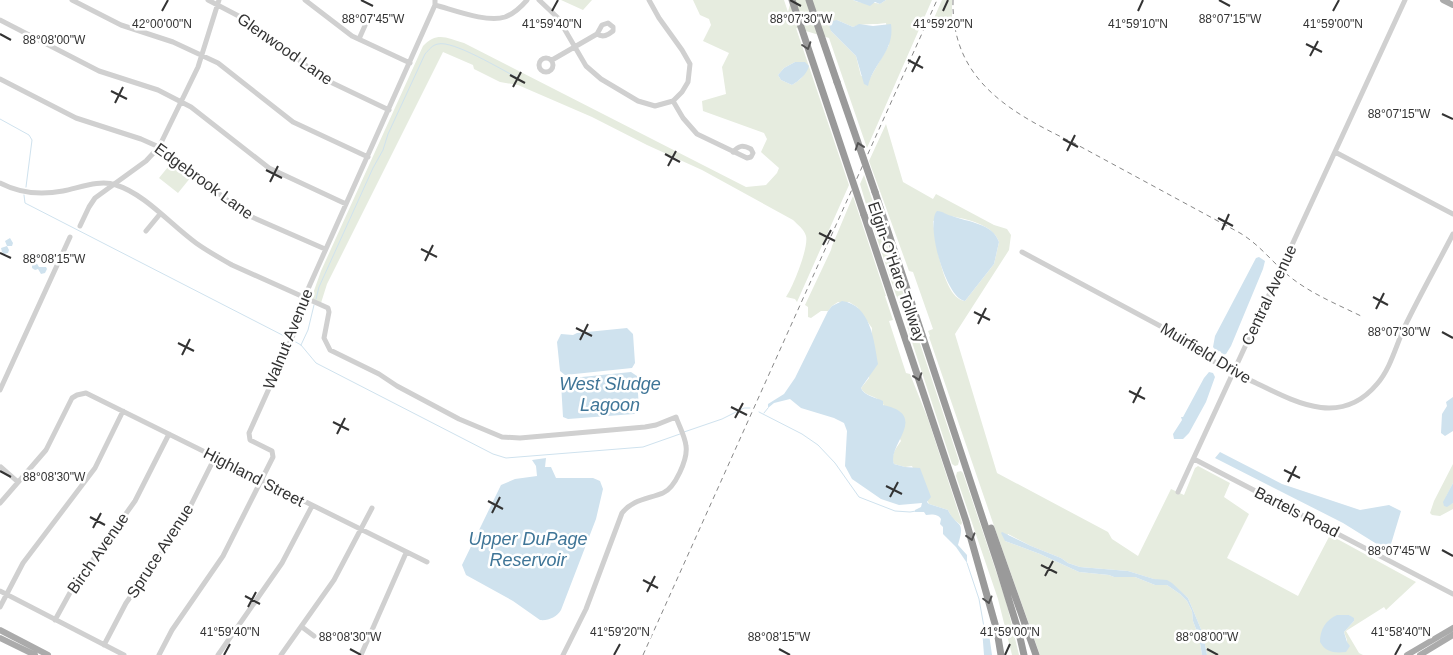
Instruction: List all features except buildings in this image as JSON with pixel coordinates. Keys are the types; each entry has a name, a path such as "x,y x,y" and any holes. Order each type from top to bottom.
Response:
{"highway":[{"name":"Elgin-O'Hare Tollway","path":"792,0 976,552 997,631 1000,655"},
{"name":"Elgin-O'Hare Tollway","path":"809,0 954,428"},
{"path":"814,0 836,71 837,82"},
{"path":"954,428 999,568 1024,655"},
{"path":"954,428 1036,655"}],"main road":[{"path":"1443,0 1453,5"},
{"path":"1407,655 1453,628"},
{"path":"0,630 48,655"},
{"path":"1420,655 1453,635"},
{"path":"0,638 35,655"}],"street":[{"path":"72,0 121,25 174,42 202,55 225,68 293,122 368,157"},
{"name":"Glenwood Lane","path":"208,0 218,2 252,23 322,78 389,110"},
{"path":"305,0 343,30 410,63"},
{"path":"435,3 485,18 503,17 521,7 526,0"},
{"path":"539,0 558,18 586,66 593,73 638,101 655,106 673,101 682,92 688,82 690,64 649,0"},
{"name":"Central Avenue","path":"1178,492 1405,0"},
{"path":"80,226 95,198 146,161 158,147 193,80 218,2"},
{"name":"Walnut Avenue","path":"159,655 172,630 223,556 274,455 272,451 250,440 249,435 294,333 304,298 325,249 368,157 435,3"},
{"path":"0,20 99,71 158,90 182,102 269,168 346,204"},
{"path":"359,39 367,21"},
{"path":"552,60 597,34"},
{"name":"Edgebrook Lane","path":"0,79 76,118 141,139 158,147 245,214 325,249"},
{"path":"673,101 683,118 697,134 733,152"},
{"path":"1335,152 1453,214"},
{"path":"0,183 19,190 45,193 96,184 114,184 136,196 196,243 232,265 328,308 329,312 324,338 330,350 389,379 397,386 459,419 495,434 520,438 645,427 676,417 686,446 686,456 679,474 671,488 665,492 634,502 622,513 586,609 563,655"},
{"path":"146,230 160,214"},
{"name":"Muirfield Drive","path":"1022,252 1192,343 1211,359 1233,372 1300,404 1312,407 1336,407 1346,405 1362,397 1376,385 1384,374 1406,324 1453,234"},
{"path":"0,390 70,237"},
{"name":"Highland Street","path":"18,482 46,450 72,398 81,393 89,394 426,562"},
{"path":"0,607 23,563 95,468 123,411"},
{"name":"Birch Avenue","path":"55,620 72,589 135,501 169,434"},
{"name":"Spruce Avenue","path":"104,645 126,603 180,527 215,457"},
{"name":"Bartels Road","path":"1194,459 1453,594"},
{"path":"0,503 18,482 1,467"},
{"path":"218,655 282,563 312,506"},
{"path":"281,655 334,580 372,508"},
{"path":"361,655 406,553"},
{"path":"0,591 124,655"},
{"path":"302,627 314,636"}],"shaded area":[{"path":"561,0 592,0 583,10"},
{"path":"693,0 784,0 788,12 791,0 853,0 880,4 886,0 932,0 867,148 829,38 796,28 849,185 797,302 795,299 786,297 800,267 806,236 801,227 793,220 702,170 592,117 518,85 500,82 474,69 473,65 443,52 327,284 321,303 311,299 321,271 423,46 433,38 442,37 464,43 746,187 766,185 779,168 761,152 767,139 764,133 703,111 702,101 726,94 722,67 729,53 703,41 711,25 709,19 700,15","holes":["837,20 853,27 886,23 889,45 870,78 861,76 856,56 831,31","795,62 805,62 805,70 801,78 792,85 781,80 778,75 784,68"]},
{"path":"942,0 952,0 952,18 945,23 934,18"},
{"path":"886,124 903,182 933,199 936,194 994,225 1007,229 1011,235 1009,250 955,334 997,473 1108,532 1112,539 1138,556 1171,489 1184,495 1195,468 1198,466 1230,483 1224,497 1249,514 1227,558 1298,596 1330,535 1416,582 1386,610 1384,607 1346,631 1359,653 1363,655 1207,655 1203,634 1188,598 1173,585 1128,571 1080,567 1008,534 1005,541 1040,554 1079,572 1114,577 1135,577 1155,585 1167,585 1187,601 1192,611 1202,655 1040,655 929,337 928,331 933,329 913,272 909,271 869,161","holes":["950,216 978,223 991,231 999,242 994,264 965,301 957,298 951,290 941,267 936,240 933,221","1337,615 1349,615 1354,621 1344,632 1347,640 1343,652 1334,652"]},
{"path":"172,162 191,177 178,193 159,178"},
{"path":"864,175 959,461 958,465 955,466 952,464 902,308 872,224 860,184"},
{"path":"853,196 886,296 893,320 889,321 906,373 910,374 928,419 962,523 961,525 952,518 948,510 929,504 912,466 905,467 894,464 893,455 901,441 883,404 878,399 865,393 861,388 869,378 872,328 857,307 849,302 838,302 828,311 821,311 811,318 808,317 808,307 805,305 831,250"},
{"path":"1453,464 1453,483 1446,497 1450,504 1453,503 1453,509 1440,516 1432,515 1430,513 1434,501"},
{"path":"961,471 1006,601 1019,655 1012,655 998,599 956,476 957,472"}],"water":[{"path":"853,0 886,0 880,4 875,2 870,6"},
{"path":"837,20 853,27 859,24 873,26 891,24 890,42 874,70 868,86 864,84 856,56 831,31 830,23"},
{"path":"795,62 805,62 809,66 802,77 792,85 781,80 778,75 784,68"},
{"path":"937,211 985,227 996,236 999,242 994,264 965,301 958,297 951,288 939,260 934,230 934,218"},
{"path":"10,238 13,243 12,246 7,246 5,241"},
{"path":"7,246 8,253 4,254 1,248"},
{"path":"37,253 41,253 44,258 49,257 50,263 45,264 43,260 37,260 35,256"},
{"path":"1259,257 1265,261 1263,269 1231,346 1226,354 1223,355 1213,347 1215,336 1256,258"},
{"path":"36,262 39,267 46,267 45,273 41,274 38,269 32,268 32,264"},
{"path":"842,301 852,304 865,317 875,345 878,364 861,388 862,391 883,401 883,405 897,410 904,416 903,432 893,457 894,464 920,468 931,497 927,502 948,510 961,527 958,545 967,555 967,563 956,547 943,534 940,517 926,515 924,512 915,512 915,510 921,507 922,503 899,505 881,499 852,479 845,466 847,431 844,423 801,408 790,399 774,403 768,408 768,404 784,394 795,378 828,311 832,306"},
{"path":"627,328 633,334 635,363 632,368 565,375 560,371 557,342 561,334 573,335"},
{"name":"West Sludge Lagoon","path":"631,372 637,376 639,410 634,414 568,419 563,417 562,379"},
{"path":"1209,372 1213,373 1215,377 1206,402 1189,433 1183,439 1174,439 1173,434 1182,420 1181,417 1183,417"},
{"path":"1453,397 1453,431 1445,436 1441,433 1442,414 1447,406 1446,402"},
{"path":"1220,452 1282,484 1360,510 1389,505 1401,511 1391,544 1385,547 1380,546 1343,523 1215,458"},
{"name":"Upper DuPage Reservoir","path":"546,458 545,467 551,467 556,478 593,478 600,481 603,489 596,519 561,610 555,617 540,620 513,601 466,575 462,565 501,485 515,479 537,476 536,466 532,460"},
{"path":"1453,483 1453,503 1447,507 1444,506 1443,502"},
{"path":"1002,532 1080,567 1128,571 1154,579 1167,580 1172,583 1188,598 1203,634 1207,655 1202,655 1192,611 1187,601 1167,585 1155,585 1135,577 1114,577 1079,572 1040,554 1005,541"},
{"path":"1337,615 1349,615 1354,618 1354,621 1344,632 1350,646 1346,652 1331,651 1322,646 1320,642 1324,626"},
{"path":"988,627 992,655 984,655 982,629"}],"waterway":[{"path":"316,299 319,287 383,150 388,134 425,54 434,45 445,44 455,46 518,78"},
{"path":"0,119 29,135 32,140 26,187"},
{"path":"24,195 25,203 290,339"},
{"path":"301,345 308,330 314,305"},
{"path":"294,341 301,345 316,363 493,454 506,458 643,447 680,434"},
{"path":"684,432 722,419 744,408 750,408"},
{"path":"764,413 768,408"},
{"path":"759,412 802,434 818,445 835,463 859,497 895,511 916,511"},
{"path":"967,563 979,599 984,627"}],"railway":[{"path":"643,655 937,0"},
{"path":"953,0 955,29 963,53 975,74 990,92 1031,121 1078,145"},
{"path":"1072,142 1240,233 1254,243 1283,271 1306,288 1363,317"}]}
